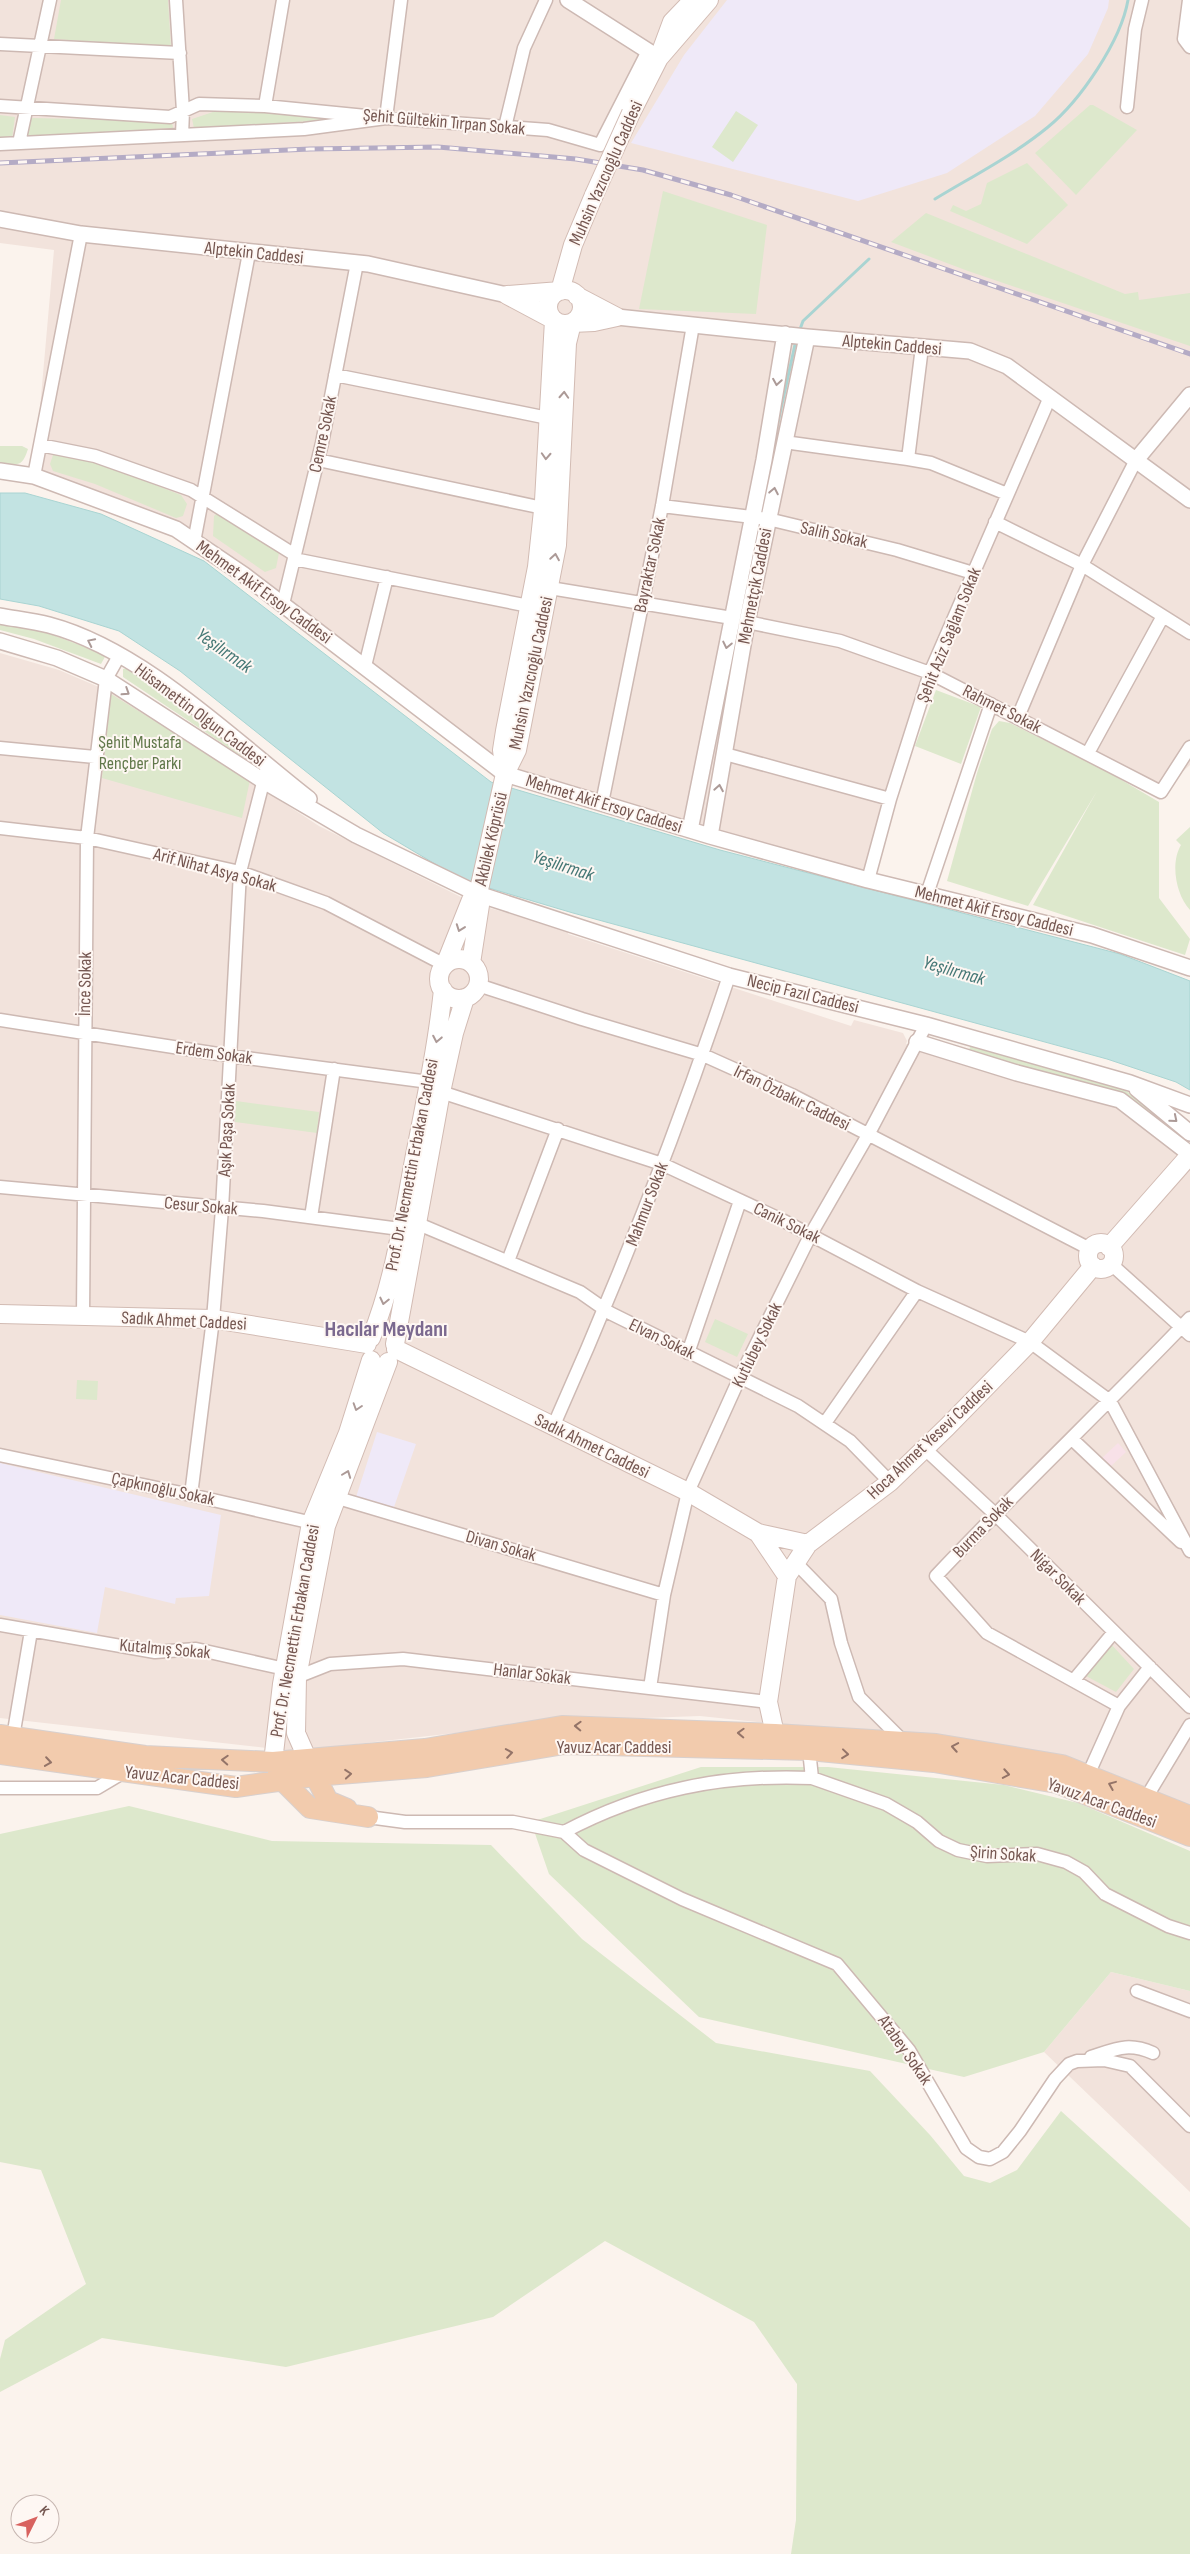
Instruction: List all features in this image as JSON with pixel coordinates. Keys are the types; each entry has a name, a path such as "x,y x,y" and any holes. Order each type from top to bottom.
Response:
{"main road":[{"name":"Muhsin Yazıcıoğlu Caddesi","path":"560,291 573,245 631,113 654,55 672,22 693,0"},
{"name":"Muhsin Yazıcıoğlu Caddesi","path":"654,55 709,0"},
{"path":"508,295 568,290 617,317"},
{"path":"554,320 548,310 548,305 553,295 560,291"},
{"path":"508,295 563,324 594,322 617,317"},
{"path":"572,323 582,311 577,296"},
{"name":"Muhsin Yazıcıoğlu Caddesi","path":"504,779 502,750 537,567 543,508 554,320"},
{"name":"Muhsin Yazıcıoğlu Caddesi","path":"504,779 517,750 557,545 567,343 572,323"},
{"name":"Akbilek Köprüsü","path":"479,890 504,779"},
{"path":"471,963 480,904 479,890"},
{"path":"445,965 460,959 471,963 479,975 478,985 473,993 465,998 453,998 443,990 440,977 471,900 479,890"},
{"name":"Prof. Dr. Necmettin Erbakan Caddesi","path":"318,1525 338,1498 383,1351 435,1087 443,990"},
{"name":"Prof. Dr. Necmettin Erbakan Caddesi","path":"435,1087 465,998"},
{"path":"1091,1258 1100,1269 1190,1155"},
{"name":"Prof. Dr. Necmettin Erbakan Caddesi","path":"273,1762 318,1525 348,1433 383,1351 380,1316 408,1226"},
{"name":"Hoca Ahmet Yesevi Caddesi","path":"774,1734 768,1702 791,1569 808,1544 890,1482 1030,1342 1091,1258"},
{"name":"Sadık Ahmet Caddesi","path":"0,1314 213,1319 383,1351 424,1364 688,1492 758,1533 791,1569"},
{"name":"Sadık Ahmet Caddesi","path":"758,1533 808,1544"},
{"name":"Prof. Dr. Necmettin Erbakan Caddesi","path":"291,1673 296,1732 310,1767"},
{"name":"Yavuz Acar Caddesi","path":"0,1754 236,1787 282,1780 310,1767 562,1726 774,1734 941,1745 1062,1765 1190,1816"},
{"name":"Yavuz Acar Caddesi","path":"6,1736 144,1756 273,1762 310,1767 427,1767 564,1744 808,1750 934,1762 1057,1783 1190,1836"},
{"path":"273,1762 282,1780 310,1808 368,1817"},
{"path":"310,1767 328,1801 368,1817"}],"street":[{"path":"19,143 50,0"},
{"path":"176,0 183,111 182,135"},
{"path":"265,106 283,0"},
{"path":"0,144 304,129 386,118 401,0"},
{"path":"505,127 524,48 546,0"},
{"path":"568,0 654,55"},
{"path":"1127,107 1135,29 1142,0"},
{"path":"1189,0 1184,39 1190,47"},
{"path":"0,44 180,53"},
{"name":"Şehit Gültekin Tırpan Sokak","path":"0,106 170,117 199,104 265,106 386,118 548,130 600,145 654,55"},
{"name":"Alptekin Caddesi","path":"0,219 81,234 357,263 508,295"},
{"path":"34,476 81,234"},
{"path":"194,542 249,253"},
{"name":"Cemre Sokak","path":"282,604 318,460 357,263"},
{"name":"Alptekin Caddesi","path":"617,317 785,334 807,338 970,351 1007,366 1190,500"},
{"name":"Bayraktar Sokak","path":"602,803 662,506 693,325"},
{"name":"Mehmetçik Caddesi","path":"710,836 747,622 785,334"},
{"name":"Mehmetçik Caddesi","path":"690,830 732,618 784,442 807,338"},
{"path":"908,459 922,347"},
{"path":"336,375 548,418"},
{"path":"1018,717 1082,565 1136,460 1190,395"},
{"name":"Şehit Aziz Sağlam Sokak","path":"868,880 890,799 930,673 1050,397"},
{"path":"784,442 930,463 1007,494"},
{"path":"40,445 95,456 192,490 294,557 529,606"},
{"path":"318,460 543,508"},
{"name":"Mehmet Akif Ersoy Caddesi","path":"0,471 34,476 176,530 282,604 365,666 504,779 602,803 710,836 868,880 1092,935 1190,968"},
{"name":"Salih Sokak","path":"662,506 761,518 897,550 973,573"},
{"path":"995,522 1082,565 1190,633"},
{"path":"365,666 387,577"},
{"path":"550,588 732,618"},
{"name":"Hüsamettin Olgun Caddesi","path":"0,616 49,625 85,638 119,656 155,678 265,774"},
{"path":"1088,753 1163,616"},
{"name":"Rahmet Sokak","path":"747,622 840,641 930,673 1161,792 1190,747"},
{"name":"Hüsamettin Olgun Caddesi","path":"0,641 57,658 106,679 265,774 356,835 479,890"},
{"name":"İnce Sokak","path":"83,1316 86,1196 84,1034 87,838 95,757 106,679 119,656"},
{"path":"927,894 991,704"},
{"path":"0,748 95,757"},
{"path":"725,754 890,799"},
{"name":"Aşık Paşa Sokak","path":"191,1494 213,1319 222,1209 240,872 265,774"},
{"name":"Arif Nihat Asya Sokak","path":"0,828 87,838 240,872 326,903 445,965"},
{"name":"Necip Fazıl Caddesi","path":"479,890 729,976 926,1025 1130,1083 1190,1105"},
{"name":"Mahmur Sokak","path":"553,1427 605,1310 662,1164 703,1055 729,976"},
{"name":"İrfan Özbakır Caddesi","path":"478,985 600,1025 703,1055 792,1095 1091,1258"},
{"name":"Erdem Sokak","path":"0,1020 231,1056 334,1069 435,1087"},
{"name":"Kutlubey Sokak","path":"650,1688 664,1595 688,1492 740,1376 811,1234 868,1135 926,1025"},
{"path":"917,1042 1120,1100 1190,1155"},
{"path":"311,1217 334,1069"},
{"name":"Necip Fazıl Caddesi","path":"1130,1083 1190,1133"},
{"name":"Canik Sokak","path":"435,1087 662,1164 811,1234 918,1291 1030,1342 1110,1401"},
{"path":"508,1261 558,1129"},
{"name":"Cesur Sokak","path":"0,1187 408,1226"},
{"path":"688,1353 740,1201"},
{"name":"Elvan Sokak","path":"408,1226 508,1261 580,1292 605,1310 688,1353 740,1376 798,1406 850,1441 890,1482"},
{"path":"1110,1255 1187,1326"},
{"path":"825,1423 918,1291"},
{"name":"Burma Sokak","path":"1119,1706 987,1634 936,1576 995,1514 1187,1326"},
{"path":"1110,1401 1189,1550"},
{"path":"1072,1439 1189,1550"},
{"name":"Nigar Sokak","path":"925,1449 995,1514 1190,1707"},
{"name":"Çapkınoğlu Sokak","path":"0,1455 191,1494 318,1525"},
{"name":"Divan Sokak","path":"338,1498 664,1595"},
{"path":"791,1569 831,1599 841,1643 859,1697 904,1742"},
{"name":"Kutalmış Sokak","path":"0,1625 155,1652 196,1649 291,1673"},
{"path":"6,1736 31,1631"},
{"path":"1074,1680 1114,1632"},
{"name":"Hanlar Sokak","path":"291,1673 330,1664 403,1660 768,1702"},
{"path":"1088,1775 1119,1706 1150,1667"},
{"path":"1146,1798 1190,1725"},
{"path":"368,1817 405,1822 513,1822 564,1832 600,1814 662,1792 724,1780 776,1777 812,1778 808,1750"},
{"path":"0,1788 97,1788 124,1772"},
{"name":"Şirin Sokak","path":"812,1778 886,1804 917,1822 939,1841 958,1850 987,1856 1037,1854 1066,1862 1084,1872 1105,1894 1168,1926 1190,1933"},
{"name":"Atabey Sokak","path":"564,1832 584,1850 682,1899 837,1964 909,2050 966,2148 979,2157 990,2159 1003,2152 1020,2131 1055,2079 1069,2064 1077,2061"},
{"path":"1137,1991 1190,2011"},
{"path":"1077,2061 1128,2046 1138,2046 1153,2053"},
{"path":"1077,2061 1104,2060 1130,2066 1190,2126"}],"shaded area":[{"path":"0,0 1190,0 1190,765 1161,792 931,674 868,880 505,774 194,542 34,476 54,250 0,243"},
{"path":"727,0 1109,0 1108,8 1088,54 1035,116 947,173 858,201 631,143 684,55"},
{"path":"0,653 59,670 120,696 319,826 475,904 569,930 568,934 851,1026 854,1020 903,1033 907,1041 906,1044 1119,1104 1190,1147 1190,1811 1039,1752 700,1716 563,1721 293,1751 0,1718"},
{"path":"377,1432 416,1444 394,1507 356,1497"},
{"path":"1118,1443 1126,1452 1110,1467 1102,1458"},
{"path":"0,1463 221,1515 209,1596 176,1598 175,1604 105,1587 97,1633 0,1615"},
{"path":"1111,1972 1190,1991 1190,2192 1044,2052"}],"green space":[{"path":"61,0 168,0 171,47 54,39"},
{"path":"1090,105 1137,130 1076,195 1035,153"},
{"path":"225,108 363,118 194,128 192,119"},
{"path":"736,111 758,125 733,162 712,147"},
{"path":"0,115 15,117 12,139 0,138"},
{"path":"31,118 172,121 173,128 25,137"},
{"path":"1027,163 1068,205 1027,244 950,211 953,205 966,211 981,204 987,183"},
{"path":"663,191 767,225 756,314 639,309"},
{"path":"926,213 1125,294 1138,292 1139,300 1190,293 1190,346 968,271 891,242"},
{"path":"0,446 22,446 28,449 26,455 18,464 0,463"},
{"path":"59,453 99,463 181,495 187,504 183,516 176,518 95,484 53,471 50,464 53,455"},
{"path":"217,513 279,553 276,568 265,572 213,536 214,516"},
{"path":"0,623 45,632 106,655 101,664 34,639 0,630"},
{"path":"128,668 252,760 250,762 123,677 123,669"},
{"path":"936,690 981,707 961,764 915,746"},
{"name":"Şehit Mustafa Rençber Parkı","path":"111,694 250,780 242,818 102,778"},
{"path":"999,721 1010,723 1108,772 1159,802 1159,898 1190,939 1185,955 1033,905 1097,791 1028,906 947,881 977,773 992,729"},
{"path":"1190,827 1190,910 1185,904 1178,888 1175,870 1181,845 1176,840"},
{"path":"971,1044 1114,1084 1131,1094 1186,1135 1181,1141 1111,1089 968,1053"},
{"path":"236,1101 319,1112 317,1133 235,1122"},
{"path":"715,1319 748,1334 737,1357 705,1342"},
{"path":"77,1380 98,1381 97,1400 76,1399"},
{"path":"1110,1643 1134,1669 1116,1692 1084,1675"},
{"path":"701,1767 828,1767 1004,1785 1078,1803 1190,1851 1190,1991 1111,1972 1044,2052 964,2077 699,2017 549,1874 531,1822"},
{"path":"129,1806 272,1841 491,1845 582,1939 716,2043 870,2071 930,2135 964,2176 990,2183 1017,2170 1061,2111 1190,2228 1190,2554 791,2554 796,2520 797,2384 754,2322 605,2241 493,2317 286,2367 102,2338 0,2392 0,2359 5,2340 86,2284 41,2170 0,2162 0,1834"}],"water":[{"name":"Yeşilırmak","path":"0,493 25,493 101,514 204,561 491,782 720,850 1120,954 1190,981 1190,1090 1176,1082 1107,1059 573,913 462,880 383,833 180,671 119,631 39,606 0,599"}],"waterway":[{"path":"935,199 1021,147 1060,116 1086,86 1108,51 1124,16 1128,0"},
{"path":"799,332 803,321 869,259"},
{"path":"775,436 796,340"}],"railway":[{"path":"0,163 310,149 438,147 576,159 643,170 731,195 1190,354"}],"district":[{"name":"Hacılar Meydanı","path":"386,1329"}]}
